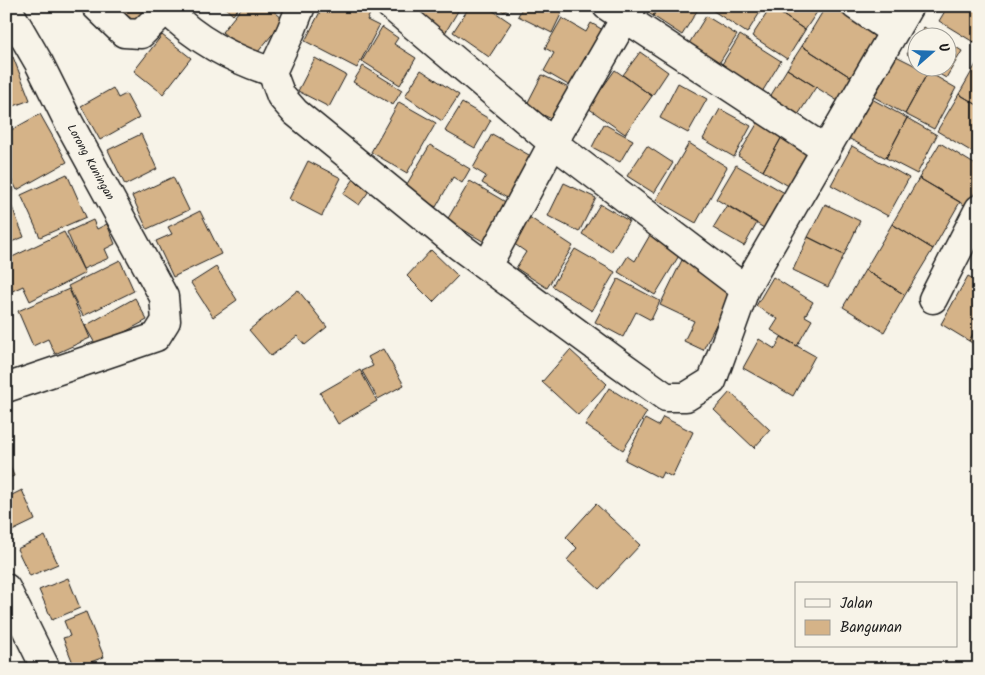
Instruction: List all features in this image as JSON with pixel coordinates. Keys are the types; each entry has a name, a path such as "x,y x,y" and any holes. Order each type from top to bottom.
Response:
{"street":[{"name":"Lorong Kuningan","path":"6,6 39,63 69,123 164,297 166,321 156,338 6,388"},
{"path":"96,6 124,33 132,35 141,34 167,8 183,26 220,51 240,61 272,72"},
{"path":"301,6 292,32 272,72 281,96 295,112 459,246 666,397 686,397 712,381 744,289 909,6"},
{"path":"391,6 552,144 744,289"},
{"path":"856,6 893,32"},
{"path":"487,266 621,10 826,150"},
{"path":"933,299 979,209"},
{"path":"6,588 46,669"}],"building":[{"path":"115,6 152,6 138,24"},
{"path":"223,6 240,6 233,15"},
{"path":"243,6 268,6 284,20 253,58 222,32"},
{"path":"323,6 365,6 372,10 367,20 379,26 357,68 305,41"},
{"path":"414,6 461,6 445,33 410,12"},
{"path":"470,6 486,6 511,23 489,57 453,32"},
{"path":"496,6 509,6 504,12"},
{"path":"523,6 565,6 552,33 518,16"},
{"path":"638,6 659,6 653,16"},
{"path":"659,6 700,6 682,35 653,16"},
{"path":"706,6 764,6 747,33"},
{"path":"772,6 821,6 805,30"},
{"path":"826,6 837,6 880,34 852,78 802,46"},
{"path":"948,6 979,6 979,36 975,43 958,33 958,28 950,28 939,21"},
{"path":"771,7 805,30 787,59 752,36"},
{"path":"706,16 737,35 718,65 688,45"},
{"path":"562,18 586,32 591,23 610,34 577,90 544,71 554,53 545,48"},
{"path":"382,27 398,38 394,44 416,58 400,85 362,61"},
{"path":"162,35 191,58 163,94 134,71"},
{"path":"740,35 781,61 762,92 721,66"},
{"path":"802,46 852,78 838,101 787,69"},
{"path":"958,48 962,51 958,58"},
{"path":"640,52 668,72 652,96 623,75"},
{"path":"896,56 908,62 908,78 925,78 905,114 874,97"},
{"path":"13,57 30,100 6,109 6,59"},
{"path":"315,58 346,75 329,107 298,91"},
{"path":"979,59 979,106 959,94"},
{"path":"363,66 402,90 393,105 353,82"},
{"path":"787,69 816,87 796,118 768,100"},
{"path":"421,70 459,95 442,121 405,96"},
{"path":"615,70 652,96 625,134 588,108"},
{"path":"542,75 577,92 561,124 526,106"},
{"path":"925,78 938,78 956,88 934,129 905,114"},
{"path":"678,83 707,99 688,133 660,118"},
{"path":"113,88 118,98 126,94 139,118 100,140 81,106"},
{"path":"959,94 979,106 979,156 937,131"},
{"path":"870,98 907,118 886,158 848,138"},
{"path":"399,102 436,123 407,173 371,152"},
{"path":"462,103 491,120 475,148 445,131"},
{"path":"720,109 751,126 734,157 703,139"},
{"path":"40,114 67,162 17,190 6,169 6,133"},
{"path":"907,118 937,135 917,174 886,158"},
{"path":"760,119 784,133 763,171 738,156"},
{"path":"604,124 633,140 620,162 592,147"},
{"path":"784,133 814,150 792,188 763,171"},
{"path":"141,134 157,169 125,185 108,150"},
{"path":"492,134 536,159 512,201 482,183 486,176 473,168"},
{"path":"689,143 727,167 696,223 656,200"},
{"path":"940,143 979,167 979,186 966,206 919,178"},
{"path":"430,145 470,169 462,183 453,177 436,207 404,189"},
{"path":"647,146 673,163 654,193 627,176"},
{"path":"852,146 909,178 888,216 831,185"},
{"path":"308,161 341,178 322,216 289,199"},
{"path":"736,165 790,196 769,231 716,199"},
{"path":"67,174 86,217 40,237 21,195"},
{"path":"6,176 14,191 6,195"},
{"path":"173,177 189,210 147,229 132,196"},
{"path":"919,178 960,202 933,249 892,224"},
{"path":"354,179 369,191 359,205 343,194"},
{"path":"470,181 509,204 486,243 447,220"},
{"path":"564,183 596,198 579,232 548,216"},
{"path":"10,202 24,237 6,244 6,203"},
{"path":"600,204 629,221 611,252 582,234"},
{"path":"825,204 860,221 844,255 808,237"},
{"path":"727,205 757,223 744,246 713,228"},
{"path":"200,211 221,254 173,277 156,241 172,234 168,227"},
{"path":"529,217 573,246 547,288 516,268 526,252 513,243"},
{"path":"93,220 97,229 107,224 115,244 105,249 109,258 83,269 67,232"},
{"path":"892,224 933,249 905,295 865,270"},
{"path":"64,232 85,273 30,301 23,286 6,294 6,260"},
{"path":"650,235 680,254 655,295 618,272 628,256 635,261"},
{"path":"808,237 844,255 828,287 793,270"},
{"path":"575,249 615,272 592,311 552,286"},
{"path":"431,250 458,276 433,302 407,276"},
{"path":"120,260 134,291 83,316 68,286"},
{"path":"682,260 735,287 703,350 684,341 694,321 660,305"},
{"path":"216,267 237,300 213,317 191,283"},
{"path":"865,270 905,295 884,332 843,307"},
{"path":"968,276 979,282 979,324 969,341 941,324"},
{"path":"773,277 813,302 805,316 812,320 797,346 771,330 778,319 756,306"},
{"path":"618,279 660,301 651,320 636,312 623,337 595,322"},
{"path":"69,289 90,338 55,354 48,339 33,346 18,311"},
{"path":"298,290 327,327 305,345 297,336 271,356 249,330"},
{"path":"135,298 147,320 97,347 85,326"},
{"path":"979,324 979,347 969,341"},
{"path":"781,337 815,356 793,396 743,368 759,339 775,349"},
{"path":"383,349 404,385 378,399 362,371 373,366 368,357"},
{"path":"570,350 607,384 578,415 542,382"},
{"path":"360,370 377,401 338,424 320,393"},
{"path":"609,388 647,412 623,450 585,425"},
{"path":"730,392 770,430 754,448 714,410"},
{"path":"663,417 693,432 672,477 663,472 660,478 625,460 645,419 658,426"},
{"path":"6,456 14,476 6,479"},
{"path":"22,490 35,520 8,533 6,529 6,498"},
{"path":"596,504 640,545 599,589 567,560 577,548 566,537"},
{"path":"45,536 58,564 30,576 17,549"},
{"path":"68,578 80,608 52,620 39,590"},
{"path":"86,612 104,657 75,668 63,638 70,636 64,621"}]}
